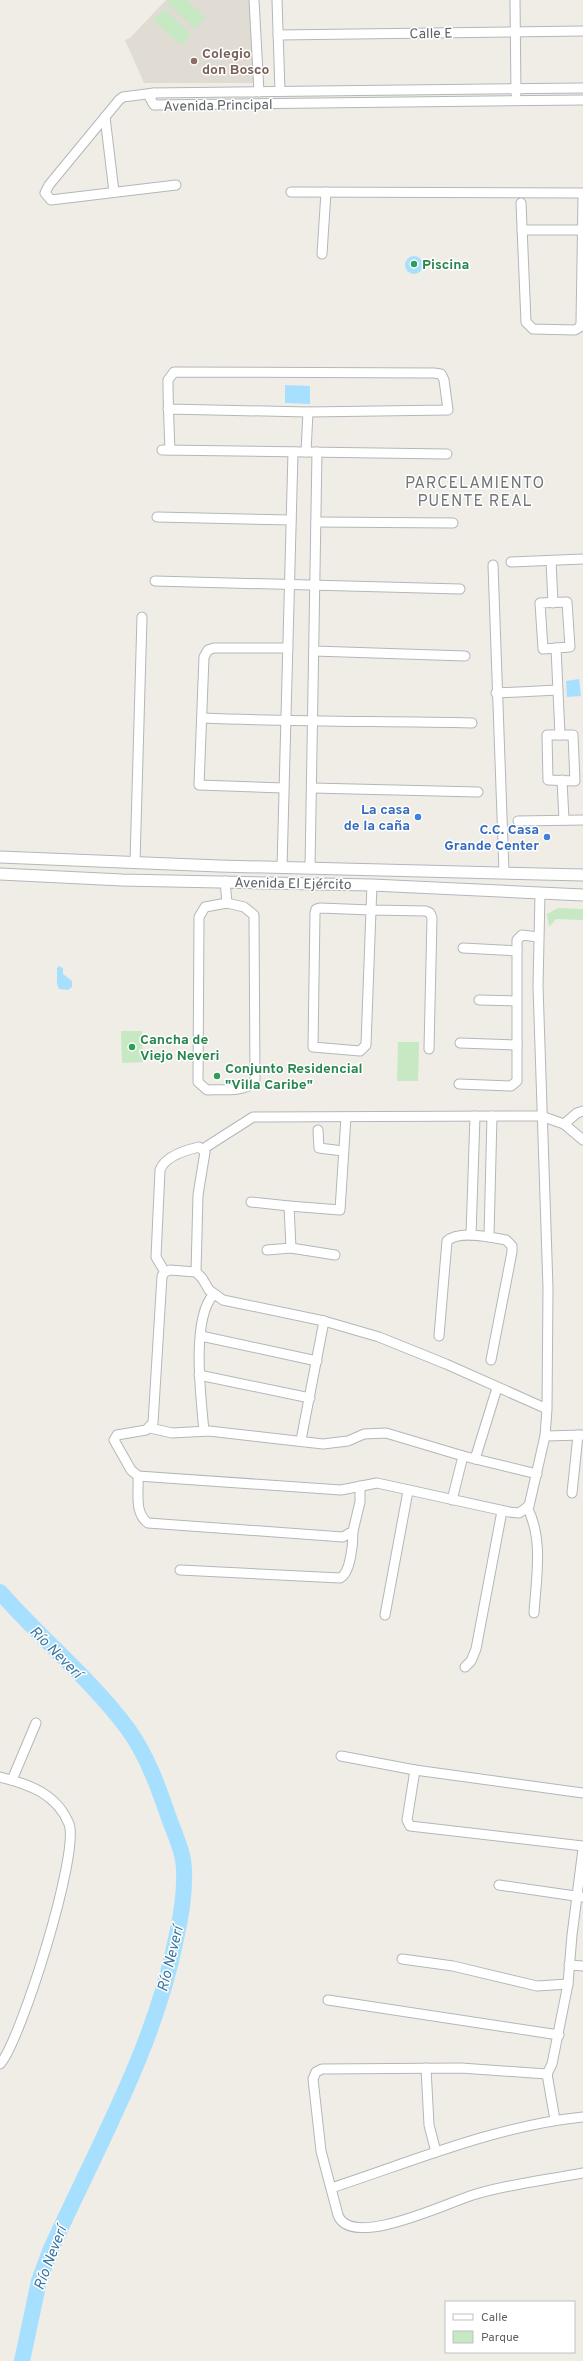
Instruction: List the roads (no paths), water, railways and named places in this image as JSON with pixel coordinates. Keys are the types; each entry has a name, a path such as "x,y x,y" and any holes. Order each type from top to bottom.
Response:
{"street":[{"path":"254,0 259,92"},
{"path":"277,0 280,92"},
{"path":"515,0 516,102"},
{"name":"Calle E","path":"278,35 583,31"},
{"name":"Avenida Principal","path":"583,88 154,93 150,98 154,105 516,102 583,100"},
{"path":"154,93 123,97 49,185 45,193 51,200 176,185"},
{"path":"105,117 114,192"},
{"path":"291,192 583,193"},
{"path":"322,254 326,192"},
{"path":"520,203 526,322 533,329 575,330 580,327 582,322 583,198"},
{"path":"522,230 583,230"},
{"path":"168,409 308,412 448,410 444,380 441,374 174,372 168,380 166,450 447,454"},
{"path":"306,452 308,412"},
{"path":"282,868 293,452"},
{"path":"310,868 317,452"},
{"path":"157,517 291,520"},
{"path":"316,522 453,523"},
{"path":"511,562 583,559"},
{"path":"551,561 553,603"},
{"path":"493,565 496,692 504,872"},
{"path":"155,581 289,586 460,589"},
{"path":"567,602 570,647 556,648 543,648 540,603 567,602"},
{"path":"135,862 142,617"},
{"path":"283,788 200,785 204,657 208,650 214,648 288,648"},
{"path":"556,648 560,735"},
{"path":"314,651 465,656"},
{"path":"496,692 558,690"},
{"path":"203,718 285,721 313,720 472,723"},
{"path":"547,735 560,735 574,735 575,781 548,780 547,735"},
{"path":"562,780 564,820"},
{"path":"312,788 478,792"},
{"path":"518,820 583,820"},
{"name":"Avenida El Ejército","path":"3,857 282,868 583,875"},
{"name":"Avenida El Ejército","path":"2,874 122,880 372,885 583,896"},
{"path":"225,881 227,903"},
{"path":"372,885 371,910 366,1045 360,1051 313,1047 316,909 371,910 430,913 432,918 429,1050"},
{"path":"537,1474 463,1456 386,1433 364,1434 348,1441 331,1444 204,1431 172,1433 150,1428 142,1431 117,1435 114,1439 129,1467 138,1476 333,1489 349,1489 377,1483 502,1511 519,1513 531,1502 537,1474 545,1436 547,1409 548,1288 545,1158 541,1116 538,937 540,894"},
{"path":"227,903 244,907 254,915 255,1080 252,1085 245,1088 207,1090 198,1082 199,917 205,907 227,903"},
{"path":"459,1084 514,1085 516,1081 517,1045 516,1001 518,937 538,937"},
{"path":"463,948 517,951"},
{"path":"479,1000 516,1001"},
{"path":"460,1043 517,1045"},
{"path":"564,1124 577,1113 583,1111"},
{"path":"471,1235 475,1116"},
{"path":"489,1236 492,1116"},
{"path":"165,1272 156,1258 162,1167 169,1158 189,1149 199,1147 203,1149 253,1117 541,1116 564,1124 583,1140"},
{"path":"251,1202 340,1210 346,1117"},
{"path":"318,1130 319,1148 343,1151"},
{"path":"203,1149 205,1152 198,1195 196,1272 213,1295 229,1302 324,1321 385,1340 446,1364 547,1409"},
{"path":"289,1206 291,1248"},
{"path":"439,1336 447,1241 450,1238 471,1235 489,1236 506,1240 512,1246 512,1252 491,1360"},
{"path":"267,1250 291,1248 335,1255"},
{"path":"150,1428 155,1412 162,1276 165,1272 170,1270 196,1272"},
{"path":"204,1431 199,1376 201,1336 205,1308 213,1295"},
{"path":"301,1440 324,1321"},
{"path":"201,1336 317,1361"},
{"path":"199,1376 310,1398"},
{"path":"475,1459 497,1388"},
{"path":"545,1436 580,1435 572,1493"},
{"path":"452,1500 463,1456"},
{"path":"138,1476 139,1512 141,1519 148,1523 343,1537 353,1531"},
{"path":"180,1570 340,1578 347,1572 352,1551 353,1531 360,1502 360,1486"},
{"path":"385,1615 408,1491"},
{"path":"527,1507 534,1524 538,1548 534,1613"},
{"path":"464,1667 471,1662 476,1649 502,1511"},
{"path":"12,1780 36,1723"},
{"path":"341,1756 415,1770 583,1793"},
{"path":"415,1770 407,1820 410,1826 583,1847 580,1896 569,1965 568,1984 552,2064 546,2074 555,2120"},
{"path":"0,1777 12,1780 46,1794 61,1808 70,1826 66,1872 47,1949 19,2026 0,2064"},
{"path":"499,1885 580,1896"},
{"path":"402,1959 453,1966 537,1986 568,1984"},
{"path":"569,1965 583,1966"},
{"path":"328,2000 559,2035"},
{"path":"546,2074 426,2068 322,2069 316,2072 313,2079 314,2098 321,2151 342,2222 348,2226 384,2226 473,2195 583,2173"},
{"path":"426,2068 429,2125 436,2152"},
{"path":"331,2188 492,2134 555,2120 583,2118"}],"water":[{"name":"Piscina","path":"414,256 420,259 423,265 420,271 414,274 408,271 405,265 408,259"},
{"path":"285,385 310,386 310,404 285,403"},
{"path":"579,679 581,696 567,697 566,681"},
{"path":"59,966 63,968 63,974 72,981 72,987 68,990 59,989 57,984 57,968"}],"waterway":[{"name":"Río Neverí","path":"0,1592 98,1693 128,1729 147,1762 162,1797 183,1858 184,1865 183,1897 178,1931 154,2020 122,2098 50,2251 39,2281 22,2361"}],"place":[{"name":"Colegio don Bosco","path":"194,61"},
{"name":"Piscina","path":"414,264"},
{"name":"La casa de la caña","path":"418,817"},
{"name":"C.C. Casa Grande Center","path":"547,837"},
{"name":"Cancha de Viejo Neveri","path":"132,1047"},
{"name":"Conjunto Residencial \"Villa Caribe\"","path":"217,1076"}],"district":[{"name":"PARCELAMIENTO PUENTE REAL","path":"475,491"}]}
